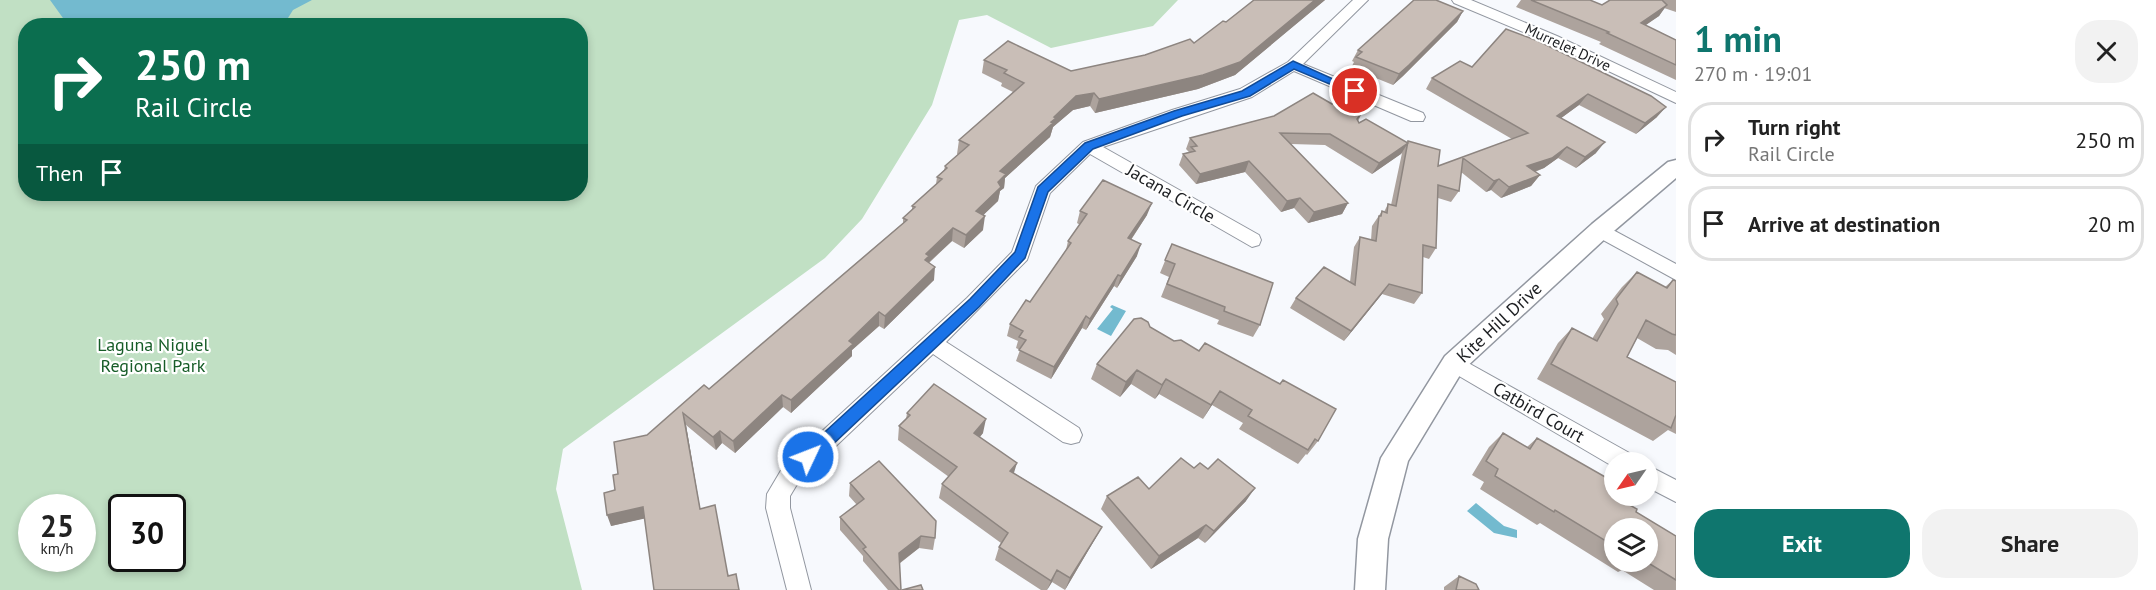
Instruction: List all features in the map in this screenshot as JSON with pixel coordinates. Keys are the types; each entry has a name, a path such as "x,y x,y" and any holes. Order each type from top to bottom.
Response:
{"street":[{"path":"798,590 778,508 779,494 791,474 974,303 1020,255 1042,190 1089,146 1178,114 1246,93 1293,65 1362,0"},
{"name":"Murrelet Drive","path":"1459,0 1552,39 1676,98"},
{"path":"1293,65 1417,117"},
{"name":"Jacana Circle","path":"1089,146 1252,240"},
{"name":"Kite Hill Drive","path":"1370,590 1374,539 1395,458 1454,363 1600,230 1676,167"},
{"path":"1600,230 1676,273"},
{"path":"930,342 1071,435"},
{"name":"Catbird Court","path":"1454,363 1608,452"},
{"path":"1658,481 1676,492"}],"green space":[{"name":"Laguna Niguel Regional Park","path":"0,0 1178,0 1153,26 1051,48 987,15 959,20 932,105 862,219 825,258 563,449 556,489 582,590 0,590"}],"water":[{"path":"50,0 312,0 293,10 288,18 63,18"},
{"path":"1112,305 1126,311 1111,336 1097,329 1113,309 1110,307"},
{"path":"1476,503 1504,526 1517,530 1517,538 1494,533 1467,511"}],"building":[{"path":"1254,0 1315,0 1240,62 1203,75 1099,99 1094,93 1076,96 1054,117 1056,118 1051,122 1053,123 1000,171 1006,174 998,182 1001,187 976,211 985,216 966,235 953,228 926,254 929,256 925,260 935,267 885,316 879,312 849,341 853,344 791,400 782,395 733,441 720,431 713,437 683,413 700,509 715,505 728,576 736,574 739,590 654,590 643,507 607,515 604,493 615,490 613,475 618,474 614,442 647,435 704,385 709,389 907,220 903,218 915,207 912,206 942,179 937,177 947,168 945,166 969,145 959,140 1024,83 1004,73 1007,70 984,60 1008,41 1071,71 1145,55 1190,39 1194,43"},
{"path":"1414,0 1436,0 1463,11 1399,74 1356,57 1362,52 1358,50"},
{"path":"1531,0 1590,0 1602,5 1610,0 1662,0 1667,5 1641,23 1676,40 1676,65 1607,33 1609,32"},
{"path":"1506,29 1538,41 1651,96 1666,107 1645,123 1588,94 1557,116 1605,142 1585,157 1567,147 1552,158 1527,166 1540,175 1509,187 1499,179 1494,181 1463,158 1459,191 1438,185 1436,248 1423,245 1422,293 1389,284 1351,331 1296,298 1324,267 1355,285 1360,237 1376,241 1379,216 1382,211 1387,213 1388,204 1396,206 1408,141 1440,150 1438,166 1528,133 1432,78 1460,61 1472,67"},
{"path":"1313,93 1332,104 1340,98 1363,111 1358,114 1360,115 1357,119 1359,123 1366,119 1408,143 1379,163 1330,134 1280,133 1348,203 1314,212 1300,198 1287,201 1249,161 1200,174 1183,154 1195,151 1191,147 1197,146 1190,138 1274,116"},
{"path":"1103,180 1152,203 1128,238 1141,244 1090,319 1086,316 1054,367 1019,350 1026,340 1019,337 1023,331 1010,324 1026,300 1030,302 1071,243 1068,241 1087,214 1080,211"},
{"path":"1172,244 1273,283 1260,325 1224,311 1225,307 1167,284 1175,264 1165,260"},
{"path":"1637,272 1667,288 1673,280 1676,281 1676,335 1646,320 1627,357 1676,382 1676,415 1671,428 1551,364 1572,328 1597,341 1618,304 1616,299"},
{"path":"1141,318 1148,322 1150,327 1174,341 1181,340 1199,351 1205,343 1280,384 1283,380 1336,409 1318,441 1315,439 1308,450 1248,416 1252,410 1220,391 1211,405 1166,379 1162,385 1137,370 1126,382 1097,364 1134,319"},
{"path":"934,384 986,419 974,433 1017,463 1010,471 1102,527 1070,578 1057,570 1051,581 999,547 1008,533 942,484 957,467 899,426 910,415 907,413"},
{"path":"1503,433 1530,449 1537,438 1604,476 1604,506 1632,506 1646,518 1604,518 1604,540 1495,476 1498,469 1486,461"},
{"path":"1181,458 1194,468 1200,463 1208,469 1218,459 1255,488 1214,531 1206,525 1159,556 1107,496 1138,477 1149,489"},
{"path":"879,461 936,521 935,538 921,536 899,553 901,590 863,549 866,547 840,517 864,499 850,483"},
{"path":"1658,525 1676,536 1676,580 1658,569"},
{"path":"1459,576 1476,584 1479,590 1456,590"},
{"path":"921,585 923,590 902,590"}],"route":[{"path":"808,457 974,303 1020,255 1042,190 1089,146 1178,114 1246,93 1293,65 1355,91"}]}
